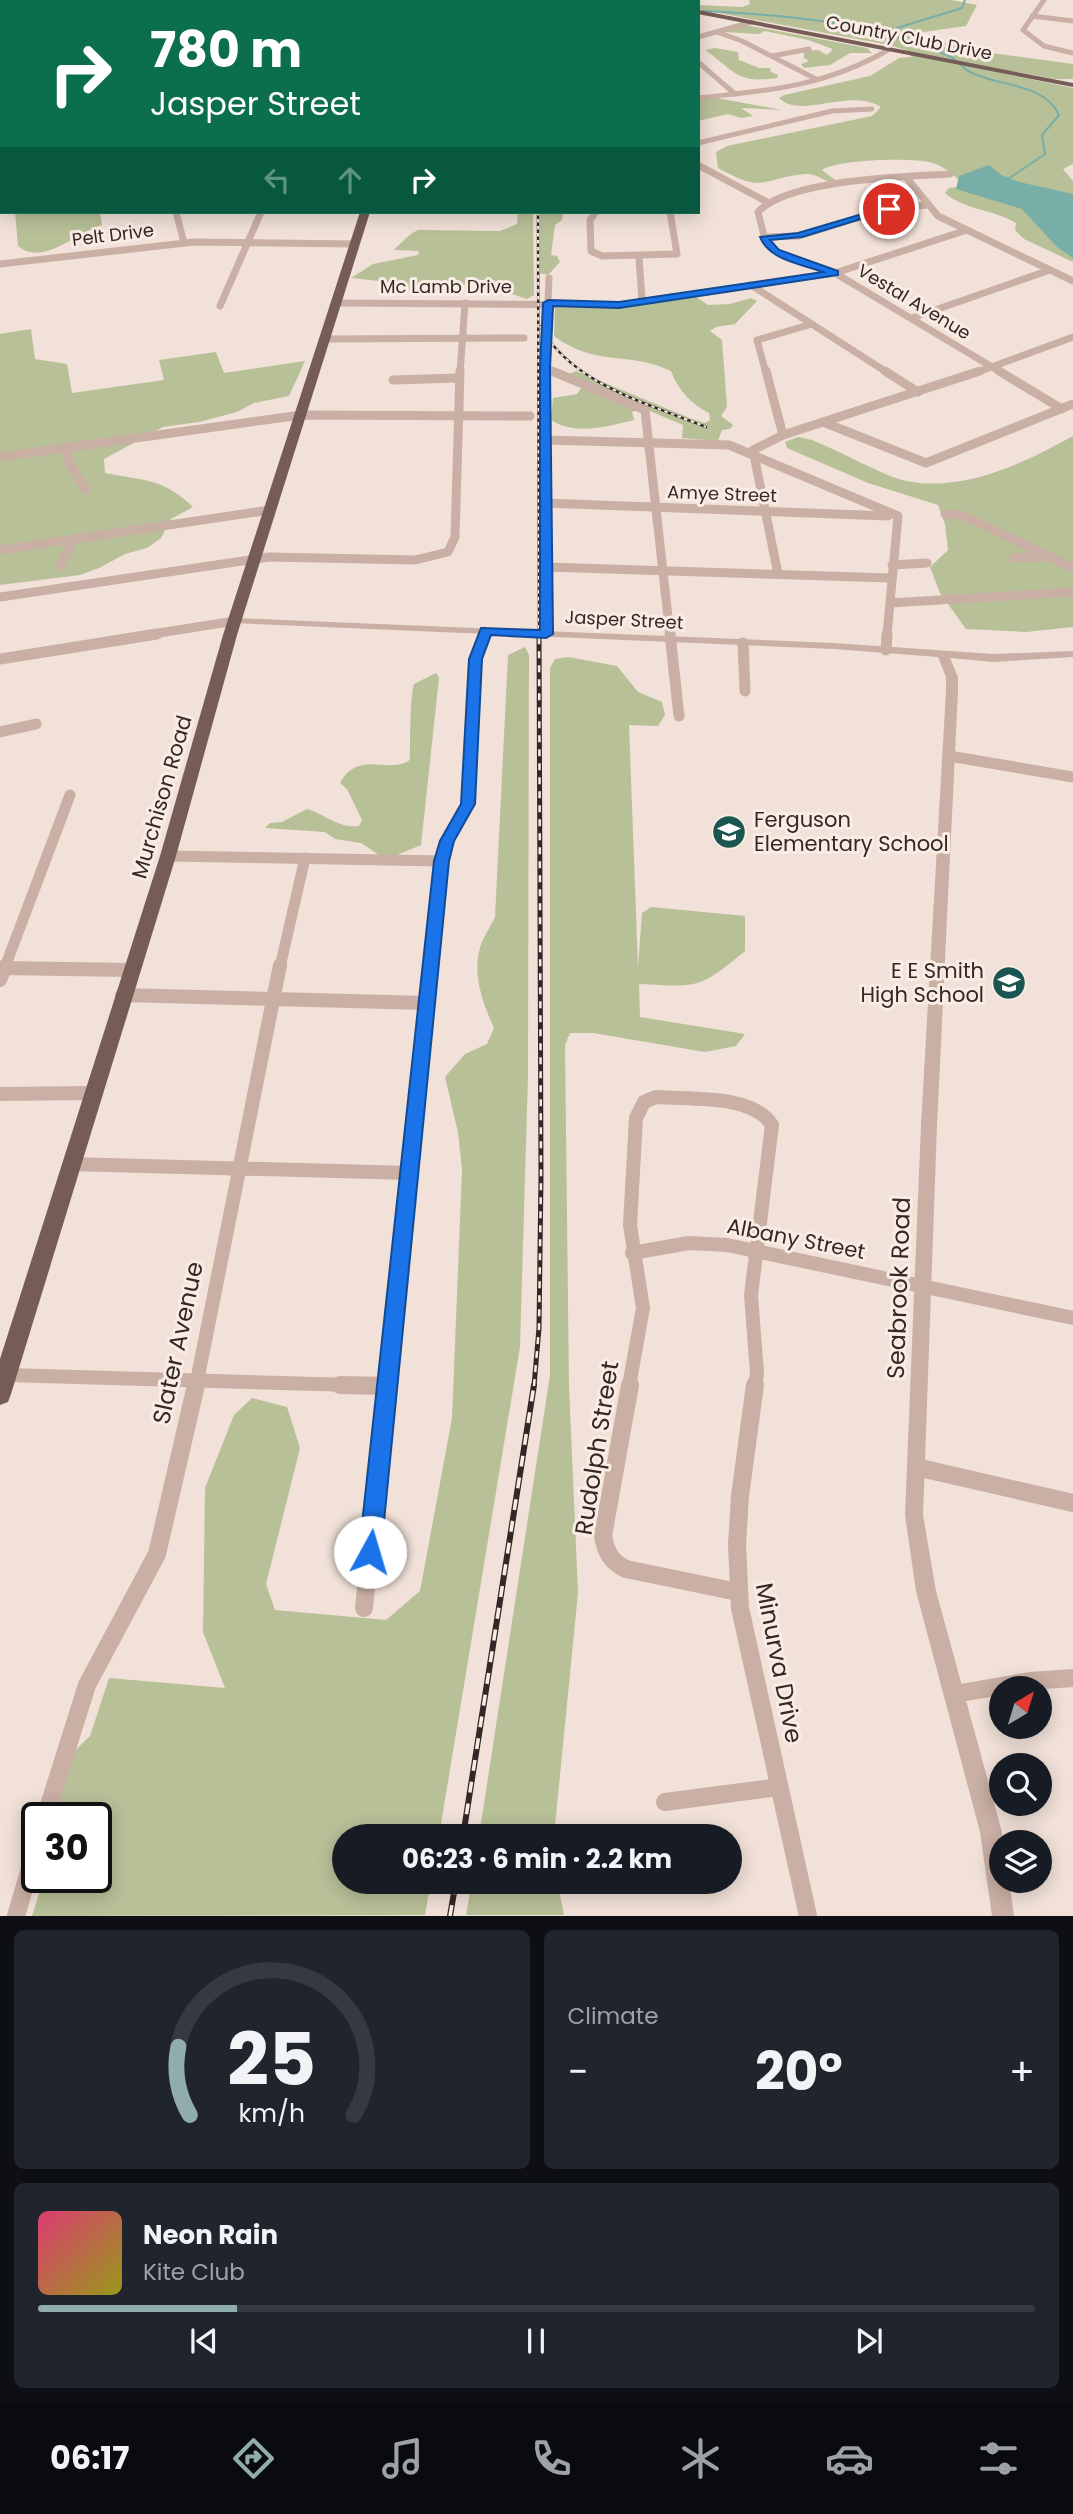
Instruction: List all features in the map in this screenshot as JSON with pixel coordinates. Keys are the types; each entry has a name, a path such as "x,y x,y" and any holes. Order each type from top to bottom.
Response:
{"main road":[{"name":"Country Club Drive","path":"700,12 1073,85"},
{"name":"Murchison Road","path":"0,1394 122,995 168,856 235,621 364,214"}],"street":[{"path":"1044,0 1023,28 1027,34 1048,48 1073,53"},
{"path":"1032,16 1073,21"},
{"path":"700,36 752,22"},
{"path":"717,32 742,41 816,79"},
{"path":"742,41 750,39"},
{"path":"772,56 809,49"},
{"path":"700,98 735,94 853,70 888,50"},
{"path":"700,64 735,94"},
{"path":"700,143 832,111 872,108"},
{"path":"700,166 767,202"},
{"path":"926,205 883,210 799,236 764,237 758,212 767,202 826,185 950,174"},
{"path":"906,177 926,205 938,216 1073,281"},
{"path":"177,214 184,243"},
{"path":"220,306 260,214"},
{"path":"594,214 590,220 592,253 602,257 677,254 670,214"},
{"name":"Mc Lamb Drive","path":"337,303 548,303 598,306 642,301 835,273 967,230"},
{"name":"Vestal Avenue","path":"764,237 775,252 835,273 1062,409"},
{"name":"Pelt Drive","path":"0,264 184,243 355,244"},
{"path":"639,256 642,301"},
{"path":"912,318 1050,270"},
{"path":"546,634 545,368 549,278"},
{"path":"751,285 918,391"},
{"path":"0,597 269,557 415,560 448,552 455,537 457,416 465,303"},
{"path":"783,435 757,340 812,324"},
{"path":"778,574 753,450 783,435 993,367 1073,337"},
{"path":"325,339 524,338"},
{"path":"545,368 645,410 668,640 679,716"},
{"path":"393,380 459,378"},
{"path":"823,422 926,463 1073,404"},
{"path":"0,457 301,415 530,416"},
{"path":"545,440 729,445 898,516 886,650"},
{"path":"68,447 68,461 86,491"},
{"name":"Amye Street","path":"545,503 898,516"},
{"path":"0,550 270,510"},
{"path":"945,514 962,514 1073,568"},
{"path":"60,566 74,539"},
{"path":"1014,558 1048,556"},
{"path":"892,565 927,563"},
{"path":"546,567 891,578"},
{"path":"890,603 1073,592"},
{"path":"0,659 235,621"},
{"name":"Jasper Street","path":"235,621 743,643 1014,658 1073,654"},
{"path":"364,1608 442,861 447,841 468,804 474,669 485,631"},
{"path":"743,643 745,691"},
{"name":"Seabrook Road","path":"943,654 952,677 914,1515 918,1552 991,1832 1003,1916"},
{"path":"0,732 36,724"},
{"path":"949,756 1073,777"},
{"path":"71,796 2,972 131,970"},
{"path":"168,856 442,861"},
{"name":"Slater Avenue","path":"50,1802 87,1685 157,1553 197,1380 273,999 305,858"},
{"path":"122,995 427,1003"},
{"path":"0,1094 92,1093"},
{"path":"632,1253 630,1225 636,1118 644,1102 664,1097 747,1104 760,1110 769,1120 772,1132 754,1250"},
{"path":"70,1164 410,1173"},
{"name":"Albany Street","path":"632,1253 689,1243 754,1250 1073,1318"},
{"name":"Minurva Drive","path":"754,1250 751,1317 757,1373 740,1496 738,1592 808,1916"},
{"name":"Rudolph Street","path":"632,1253 641,1296 641,1324 603,1536 604,1546 609,1556 624,1569 738,1592"},
{"path":"7,1375 387,1386"},
{"path":"916,1467 1073,1503"},
{"path":"955,1694 1030,1681 1073,1678"},
{"path":"665,1802 779,1787"},
{"path":"16,1916 23,1893"}],"green space":[{"path":"749,0 951,0 977,5 966,26 923,32 919,34 920,37 991,53 1073,64 1073,79 1054,79 991,67 1002,73 1073,88 1073,164 1063,169 1073,181 1073,262 1024,239 1015,230 1016,223 1007,218 953,199 945,193 949,188 959,187 960,182 941,166 933,163 894,160 843,163 822,170 835,180 831,182 805,174 754,183 718,168 716,152 727,146 872,116 881,107 868,102 855,100 800,106 788,104 779,98 870,76 899,58 912,57 906,50 889,45 700,9 700,5 742,7 750,4"},
{"path":"746,25 867,48 872,53 850,53 830,65 804,68 801,64 809,61 804,58 804,51 818,50 827,55 833,49 808,40 765,31 759,34 723,32"},
{"path":"715,48 738,52 739,60 759,68 770,68 771,72 778,75 777,78 753,79 737,74 705,50"},
{"path":"717,98 782,110 741,108 753,116 741,118 728,114 700,121 700,99"},
{"path":"15,214 100,214 102,225 48,251 38,253 18,246"},
{"path":"518,214 533,214 534,295 527,299 503,291 499,285 416,284 410,291 403,284 396,284 396,290 379,281 351,278 373,264 418,255 419,251 394,250 418,230 500,231 517,224"},
{"path":"540,214 562,214 562,220 555,225 551,255 557,256 560,262 548,275 540,273"},
{"path":"695,296 708,305 730,304 751,298 757,301 735,324 716,327 710,331 722,340 727,407 721,416 733,425 730,429 722,430 718,441 682,438 683,425 638,406 638,410 632,412 634,420 604,427 571,428 551,420 553,398 577,394 583,385 569,374 576,371 692,419 705,423 710,420 709,413 691,401 681,390 671,371 640,361 584,352 554,336 555,308"},
{"path":"31,329 35,359 67,364 72,393 164,380 159,360 216,352 224,373 305,361 289,396 254,403 237,412 199,422 163,427 104,459 105,473 162,485 193,507 171,519 161,538 147,548 125,554 80,575 0,585 0,334"},
{"path":"1073,436 1073,627 1026,632 966,629 940,593 930,567 948,550 945,524 938,505 868,483 787,448 785,442 798,437 812,440 890,476 937,484 984,476 1031,458"},
{"path":"525,647 529,655 528,1075 520,1347 441,1824 332,1824 332,1894 429,1894 425,1915 32,1916 39,1893 112,1893 112,1802 56,1802 62,1763 90,1736 109,1678 225,1688 203,1632 205,1488 234,1415 252,1398 287,1407 300,1448 266,1584 275,1610 386,1620 420,1591 452,1418 462,1170 458,1132 445,1077 465,1054 487,1044 494,1028 480,991 477,971 482,943 495,917 508,655"},
{"path":"568,657 617,666 638,692 662,702 665,715 658,726 629,725 638,967 642,913 651,907 745,916 745,951 717,973 696,983 674,986 639,984 640,1017 745,1034 736,1046 705,1052 593,1033 570,1033 565,1045 569,1386 578,1593 555,1824 481,1824 550,1375 550,668 555,659"},
{"path":"436,673 439,678 421,845 397,855 379,855 361,843 335,839 325,832 265,828 270,823 282,822 307,809 345,825 359,826 362,820 347,789 340,783 356,767 401,764 410,760 414,684"},
{"path":"470,1894 560,1894 564,1915 466,1915"}],"water":[{"path":"989,165 1001,175 1019,182 1073,194 1073,258 1057,247 1022,209 956,189 959,176"}],"waterway":[{"path":"892,35 891,32 897,28 962,8 965,0"},
{"path":"702,11 796,18 858,27 919,44 955,59 967,70 981,77 1043,96 1059,115 1042,135 1045,154 1008,179"}],"railway":[{"path":"538,214 539,635"},
{"path":"540,326 554,346 571,363 591,377 613,390 706,427"},
{"path":"534,1386 539,1328 541,1177 539,634"},
{"path":"465,1824 534,1385"},
{"path":"450,1916 454,1894"}],"place":[{"name":"Ferguson Elementary School","path":"729,832"},
{"name":"E E Smith High School","path":"1009,983"}],"route":[{"path":"370,1552 443,849 466,812 468,804 475,659 484,644 485,631 546,634 545,338 548,303 619,305 835,273 816,264 775,252 764,237 799,236 889,209"}]}
